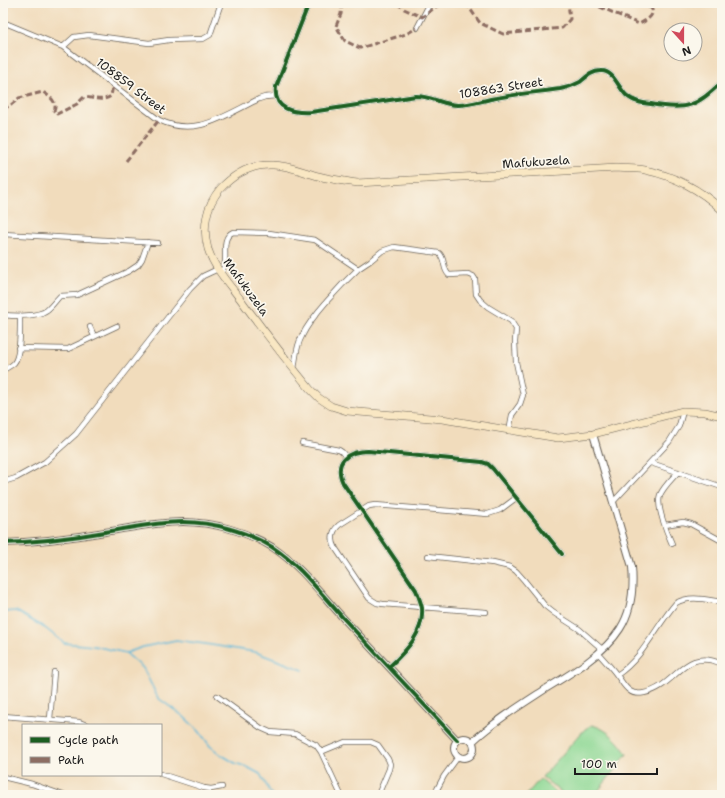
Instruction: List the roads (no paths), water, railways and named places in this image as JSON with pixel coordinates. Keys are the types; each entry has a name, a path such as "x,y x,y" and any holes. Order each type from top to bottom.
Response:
{"main road":[{"name":"Mafukuzela","path":"722,210 689,185 662,174 644,170 617,168 357,182 318,176 274,165 250,168 240,172 226,182 216,194 209,208 205,235 208,250 219,271 310,389 319,398 331,406 347,411 442,419 558,438 593,434 683,412 705,412 722,416"}],"street":[{"path":"62,47 74,37 89,35 149,43 169,40 203,39 210,35 221,3"},
{"path":"276,96 276,87 309,3"},
{"path":"417,28 430,3"},
{"name":"108859 Street","path":"3,22 62,47 158,120 177,127 200,126 259,99 276,96"},
{"name":"108863 Street","path":"276,96 285,108 302,112 416,96 423,96 453,105 459,105 570,86 595,72 603,71 612,76 625,94 632,99 655,105 682,107 701,100 722,82"},
{"path":"3,482 16,478 45,462 71,438 190,289 203,276 219,271 225,261 225,243 227,237 233,232 269,233 315,240 358,268"},
{"path":"3,234 158,243"},
{"path":"3,315 20,316 43,313 48,310 60,296 77,295 129,271 138,265 142,259 148,242"},
{"path":"294,369 297,348 302,335 315,316 358,268 370,261 382,251 394,247 439,253 443,257 445,271 449,275 468,274 473,276 475,279 476,294 480,300 510,321 516,329 516,362 523,395 520,404 512,415 509,431"},
{"path":"3,370 14,364 17,358 20,316"},
{"path":"18,348 68,349 117,326"},
{"path":"90,328 94,336"},
{"path":"613,502 675,434 683,412"},
{"path":"472,742 510,712 568,675 600,651 619,630 629,609 633,586 632,567 593,434"},
{"path":"302,443 338,450 346,457"},
{"path":"390,666 404,653 418,632 421,622 422,607 416,590 341,478 340,468 346,457 358,451 368,451 482,462 488,464 562,554"},
{"path":"651,462 722,487"},
{"path":"672,544 664,525 659,501 660,494 678,472"},
{"path":"486,612 383,604 373,601 364,592 336,549 332,539 336,528 369,506 383,505 488,514 500,510 516,498"},
{"path":"3,543 66,539 170,522 197,523 230,529 254,538 271,547 291,561 304,573 457,740"},
{"path":"664,525 683,522 691,524 722,542"},
{"path":"428,556 493,563 510,567 516,571 545,606 579,629 600,651 623,684 630,691 640,694 653,691 664,686 688,663 695,660 708,659 722,664"},
{"path":"617,675 636,658 676,603 690,598 722,602"},
{"path":"50,719 54,672"},
{"path":"216,696 261,728 270,732 295,734 316,745 321,752 340,795"},
{"path":"3,716 50,719 79,722 84,724"},
{"path":"467,738 472,742 474,750 472,755 467,758 458,757 454,751 457,740 467,738"},
{"path":"321,752 345,742 371,742 378,745 388,758 390,764 389,770 378,795"},
{"path":"434,795 444,776 458,757"},
{"path":"162,774 204,788 211,789 222,787"},
{"path":"3,777 32,784 63,795"}],"waterway":[{"path":"3,612 16,611 45,628 64,643 94,646 126,653 143,647 176,640 255,652 303,670"},
{"path":"127,654 143,668 158,698 183,716 199,731 210,746 220,754 235,763 260,774 272,795"}]}
